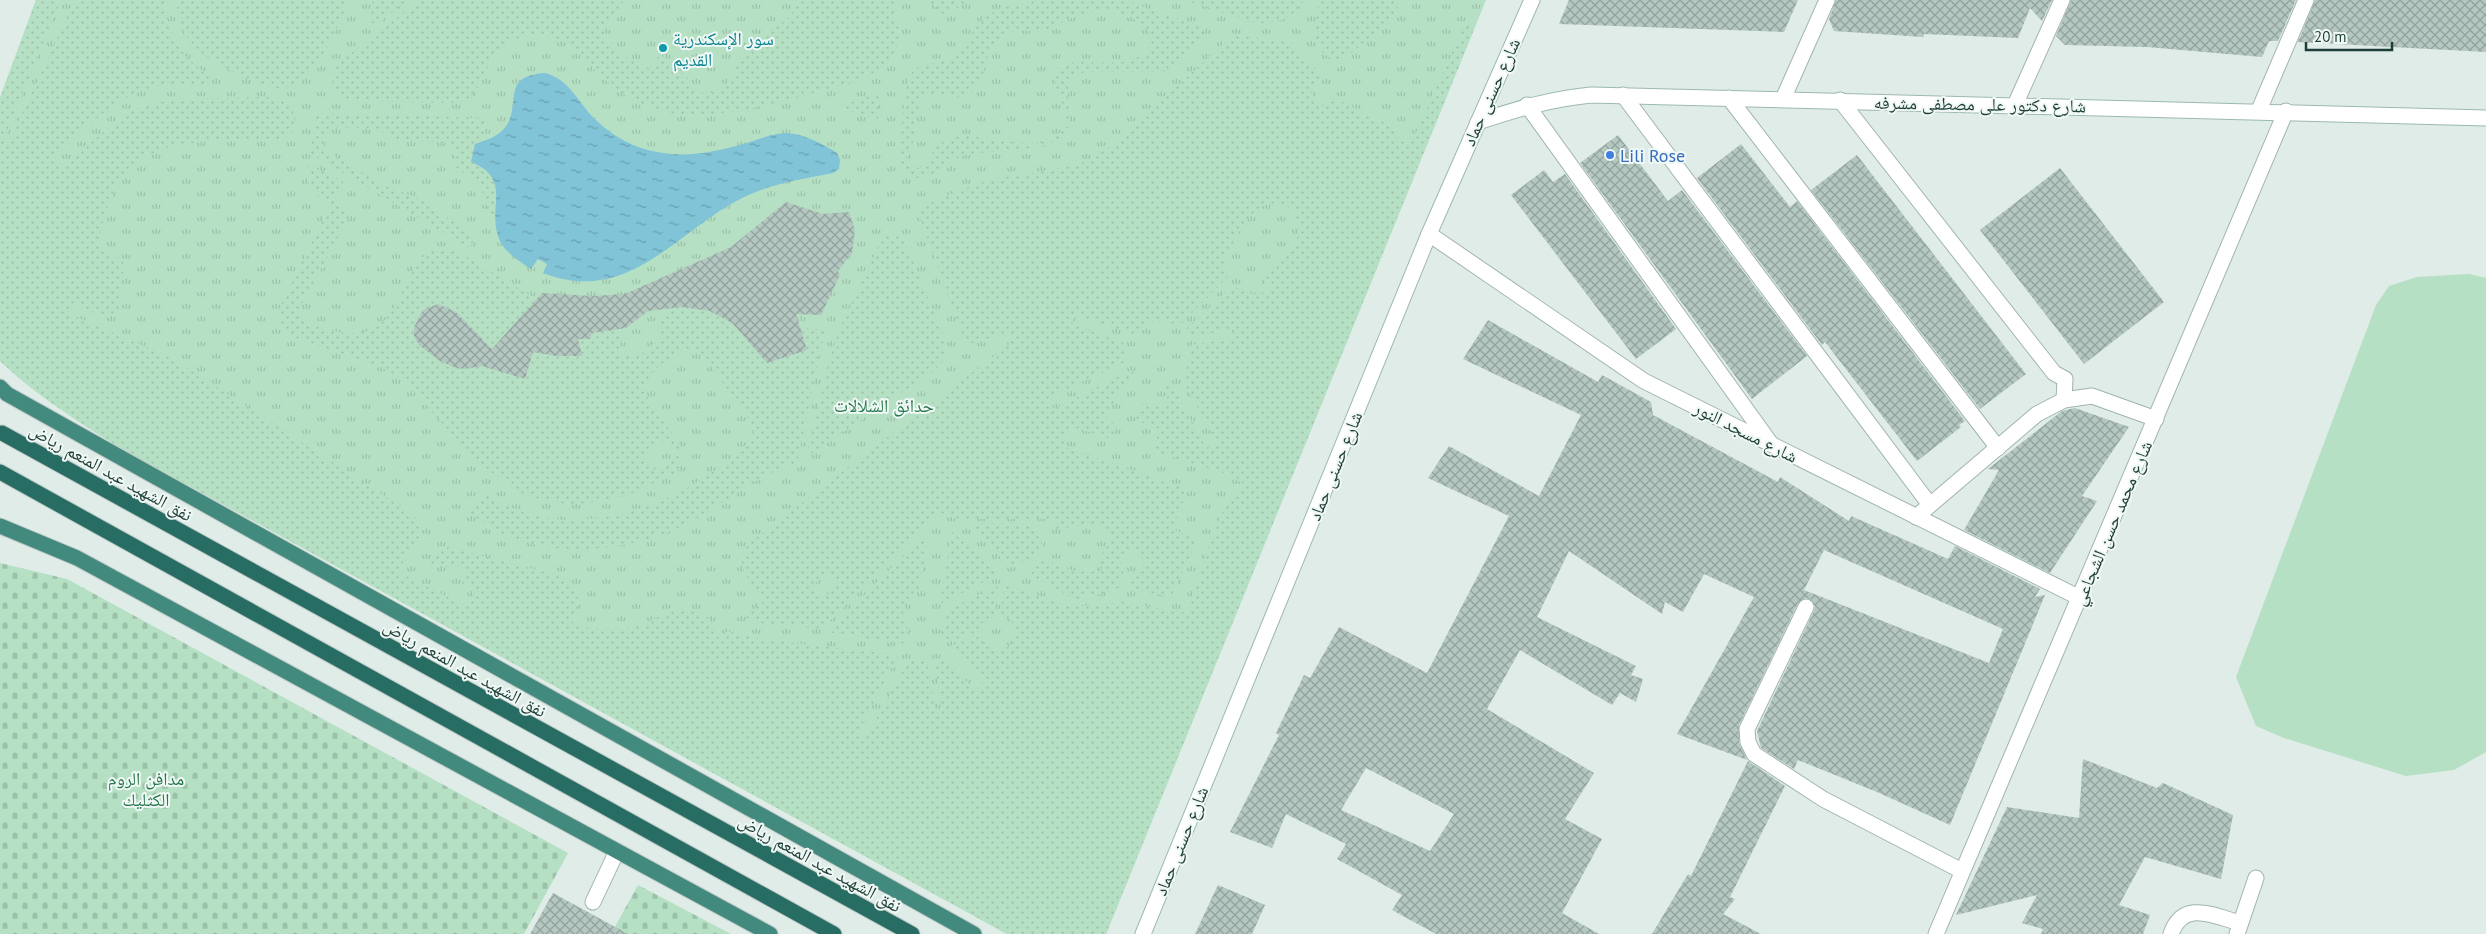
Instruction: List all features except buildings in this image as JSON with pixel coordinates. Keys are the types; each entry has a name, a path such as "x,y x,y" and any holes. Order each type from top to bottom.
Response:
{"highway":[{"path":"2,391 974,934"},
{"name":"نفق الشهيد عبد المنعم رياض","path":"2,433 912,934"},
{"path":"0,472 834,934"},
{"path":"0,526 77,558 770,934"}],"street":[{"name":"شارع حسنى حماد","path":"1143,934 1429,234 1532,0"},
{"path":"1783,99 1827,0"},
{"path":"2015,105 2062,0"},
{"path":"2259,110 2306,0"},
{"name":"شارع دكتور على مصطفى مشرفه","path":"1478,122 1527,105 1559,98 1591,95 2259,110 2486,118"},
{"path":"1623,95 1930,504"},
{"path":"1730,98 1998,448"},
{"path":"1840,100 2054,373 2065,380 2064,400"},
{"path":"1527,105 1771,444"},
{"name":"شارع محمد حسن الشجاعي","path":"1936,934 2286,111"},
{"name":"شارع مسجد النور","path":"1429,234 1644,381 2080,598"},
{"path":"1916,516 2037,414 2064,400 2092,396 2156,419"},
{"path":"1806,607 1747,729 1748,742 1754,754 1823,799 1962,871"},
{"path":"593,902 617,851"},
{"path":"2170,934 2181,916 2198,912 2238,928 2256,878"}],"green space":[{"name":"حدائق الشلالات","path":"36,0 1486,0 1106,934 1007,934 124,450 44,397 0,361 0,98"},
{"path":"36,0 61,0 3,141 9,142 75,0 164,0 167,18 173,35 187,57 209,77 210,80 206,86 181,84 159,86 140,92 105,112 54,156 63,165 125,114 143,106 165,101 270,97 283,101 292,109 295,120 292,133 284,139 204,142 179,145 155,152 135,165 118,184 99,235 99,244 102,251 119,259 124,264 119,309 114,313 102,315 73,303 67,313 172,358 411,513 418,524 420,533 418,540 405,558 402,574 462,604 472,601 476,588 475,584 467,586 462,584 466,567 447,567 426,563 448,547 561,576 576,591 579,600 578,611 571,626 607,629 629,628 667,613 687,609 706,616 711,621 719,638 728,631 754,638 898,655 858,733 866,737 909,659 927,661 936,715 942,713 934,659 946,657 975,691 984,682 950,646 980,636 987,646 996,650 1004,649 1011,644 1015,637 1016,629 1011,621 1001,614 1004,584 1072,607 1123,602 1187,613 1210,542 1230,495 1237,497 1243,483 1236,480 1237,477 1152,451 1160,429 1135,420 1142,403 1163,408 1168,395 1163,385 1171,382 1206,448 1217,443 1181,377 1190,362 1191,345 1236,337 1234,328 1190,338 1185,330 1232,286 1255,294 1272,291 1263,280 1290,253 1296,242 1298,232 1296,216 1285,205 1278,203 1269,204 1255,211 1245,223 1227,254 1225,267 1228,277 1179,326 1160,321 1154,322 1143,326 1133,334 1075,316 1072,324 1127,344 1125,355 1127,361 1048,398 1054,409 1131,370 1137,377 1114,401 1106,421 1118,425 1112,439 1069,426 1065,447 1188,489 1173,529 1197,540 1171,597 1130,589 1133,573 1143,566 1143,559 1139,552 1129,549 1121,559 1124,570 1119,588 1104,590 1104,594 1082,596 1079,601 1030,575 1042,559 1075,571 1101,572 1102,566 1096,564 1112,537 1100,524 1057,529 1056,519 956,519 942,513 933,517 822,629 759,623 745,617 765,600 745,574 742,560 748,544 1016,339 1000,334 975,343 969,342 963,337 917,209 952,193 989,180 1071,166 1090,160 1115,143 1234,34 1292,43 1324,79 1313,89 1312,95 1317,104 1323,106 1332,100 1350,104 1357,112 1375,117 1394,129 1397,138 1405,142 1414,137 1465,24 1474,29 1106,934 1007,934 124,450 44,398 1,362 0,98","holes":["826,573 838,585 821,600 810,588"]},
{"path":"177,0 349,0 327,47 312,69 292,85 277,88 267,86 225,68 200,52 183,30 178,16"},
{"path":"373,0 408,0 376,25 369,21"},
{"path":"419,0 624,0 601,36 616,46 613,50 649,70 660,54 686,76 694,87 704,94 719,90 732,78 740,57 790,16 795,9 796,0 894,0 899,38 895,51 887,62 868,76 853,82 776,103 723,113 673,114 643,104 612,86 568,43 560,39 538,36 519,38 505,45 496,54 478,87 470,97 460,103 356,101 339,94 333,85 335,66"},
{"path":"928,0 972,0 944,15"},
{"path":"1048,0 1123,0 1194,24 1203,30 1203,40 1174,65 1161,72 1088,72 1077,75 1071,80 1068,88 1068,126 1065,134 1057,140 1020,150 970,154 956,159 925,177 916,178 908,174 902,165 901,148 908,81 914,70 954,57 964,47 976,27 991,13 1009,6","holes":["1107,10 1135,19 1146,28 1150,34 1149,47 1141,55 1131,60 1060,65 1056,73 1056,81 1065,112 1065,119 1063,127 1056,136 1045,142 1031,143 1017,143 973,136 951,138 937,146 921,167 915,170 908,165 907,156 915,136 918,109 922,98 934,95 958,98 970,94 982,78 987,58 993,46 1006,34 1013,31 1041,31 1079,15"]},
{"path":"1184,0 1304,0 1295,12 1284,19 1256,23"},
{"path":"1320,0 1400,0 1395,15 1390,21 1349,55 1339,60 1329,57 1322,52 1318,45 1315,27"},
{"path":"879,93 878,120 837,107"},
{"path":"317,113 487,118 483,142 475,144 482,166 492,176 495,183 496,220 491,221 483,193 474,181 456,167 453,148 449,143 397,140 376,128 329,127 323,149 385,186 426,201 438,214 456,221 475,240 469,248 310,153"},
{"path":"308,165 344,181 333,197 352,212 299,309 299,318 302,321 327,329 345,333 362,332 370,330 384,321 394,307 419,261 430,251 445,249 464,255 536,299 509,330 533,348 551,354 581,356 578,339 592,333 622,329 620,355 650,352 652,343 659,343 661,335 656,333 667,309 700,309 713,313 736,328 767,363 806,350 800,327 825,331 797,463 756,481 694,520 651,538 628,544 605,548 557,548 507,536 467,511 485,494 508,506 546,518 573,520 626,513 663,500 699,481 715,470 748,443 753,434 751,422 702,354 690,348 684,349 660,365 651,374 646,384 647,394 652,405 676,439 681,450 682,461 677,472 631,494 589,503 566,504 531,497 515,490 473,458 404,380 379,366 287,335 282,329 279,319 280,307 330,205 309,188","holes":["438,304 457,314 476,331 482,343 480,363 466,368 450,366 424,348 416,335 415,323 421,312","665,440 677,455 656,471 644,456"]},
{"path":"890,233 903,237 946,343 945,359 934,371 806,457 830,358 840,328 880,243 884,236"},
{"path":"2469,274 2486,278 2486,752 2454,770 2406,776 2284,738 2256,726 2236,677 2376,305 2389,286 2417,277"},
{"path":"966,524 1031,524 1041,535 1042,551 1012,568"},
{"path":"952,532 1000,574 940,604"},
{"path":"921,538 928,541 919,589 904,606 905,622 908,628 903,644 827,632"},
{"name":"مدافن الروم الكثليك","path":"0,563 67,579 568,853 524,934 0,934"},
{"path":"998,586 995,614 983,622 980,631 947,642 940,635 949,609"},
{"path":"638,885 731,934 611,934"}],"water":[{"path":"545,73 554,76 568,87 603,127 617,137 641,148 668,154 711,152 770,135 787,133 813,140 837,153 840,160 839,169 833,173 775,186 742,198 718,212 650,261 626,273 601,280 573,281 543,273 547,264 538,259 531,269 503,247 498,236 496,224 495,184 491,176 484,169 471,162 475,144 498,134 508,123 518,84 523,79 532,75"}],"place":[{"name":"سور الإسكندرية القديم","path":"663,48"},
{"name":"Lili Rose","path":"1610,155"}]}
